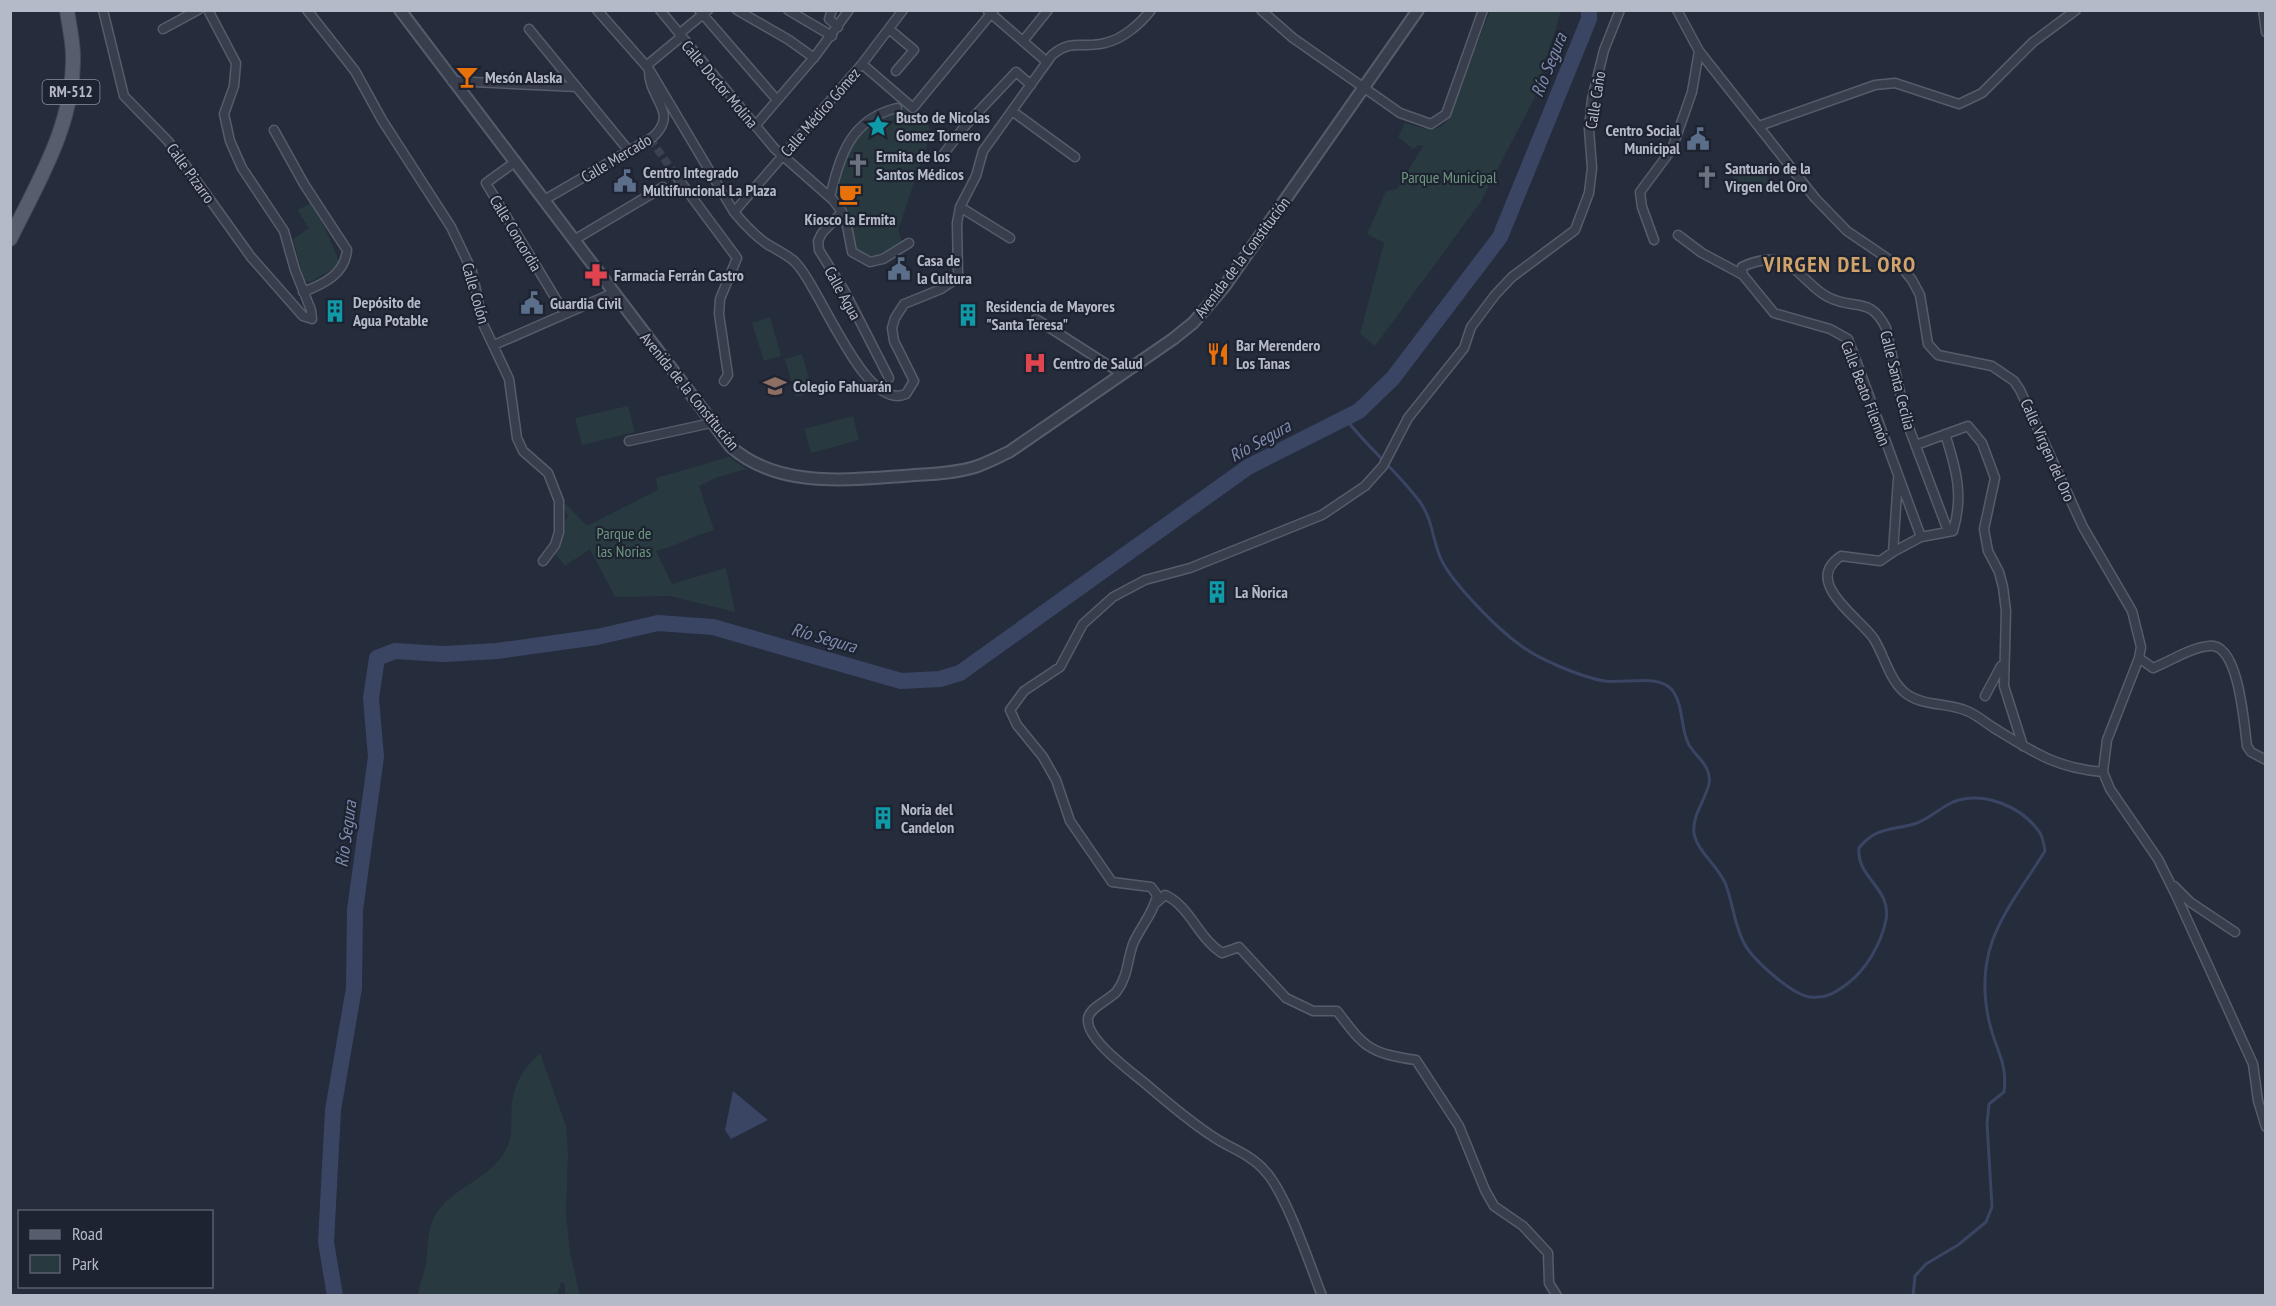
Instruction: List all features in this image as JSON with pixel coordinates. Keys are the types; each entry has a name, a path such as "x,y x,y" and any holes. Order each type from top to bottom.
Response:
{"main road":[{"name":"RM-512","path":"10,239 63,127 72,90 73,55 67,10"}],"street":[{"name":"Calle Pizarro","path":"103,10 124,96 168,141 251,257 303,316 312,319 311,309 303,292"},
{"path":"163,29 198,10"},
{"path":"208,10 236,63 234,86 224,114 230,141 242,168 285,231 303,292 327,282 338,273 346,262 347,250 304,184 274,130"},
{"name":"Calle Colón","path":"307,10 355,71 382,120 451,227 472,271 483,324 509,379 517,438 523,451 548,473 559,501 560,532 555,545 543,561"},
{"name":"Avenida de la Constitución","path":"400,10 711,423 744,458 792,476 839,479 945,473 975,467 1009,452 1173,339 1212,302 1418,10"},
{"path":"597,10 647,68 734,212 752,232 794,261 863,374 886,394 900,397 910,390 914,381 894,341 892,328 895,318 904,304 953,281 958,274 957,223 960,207 976,176 983,151 1047,62 1061,48 1073,43 1104,44 1117,39 1151,10"},
{"name":"Calle Doctor Molina","path":"660,10 755,126 782,155 830,197 842,212"},
{"path":"737,10 789,40 814,58"},
{"path":"788,10 832,36"},
{"path":"832,10 829,19 838,27"},
{"path":"755,126 832,36 849,10"},
{"path":"1023,41 1048,10"},
{"path":"1261,10 1364,89 1400,113 1431,124 1439,121 1446,114 1484,10"},
{"name":"Calle Caño","path":"1156,903 1157,895 1151,887 1112,882 1094,852 1070,821 1056,780 1043,757 1017,725 1010,710 1014,702 1024,691 1060,667 1083,624 1113,597 1145,580 1190,568 1323,515 1365,486 1385,464 1396,437 1421,398 1464,348 1477,318 1512,277 1575,230 1589,193 1592,168 1588,129 1592,99 1604,50 1620,10"},
{"name":"Calle Virgen del Oro","path":"1677,10 1699,51 1792,171 1846,231 1904,269 1920,295 1928,344 1938,355 1992,366 2014,381 2020,390 2083,527 2132,611 2141,647 2139,658 2107,740 2103,772 2110,789 2158,859 2170,882"},
{"path":"1759,126 1875,85 1895,83 1959,104 1982,93 2033,42 2076,10"},
{"path":"2263,10 2265,32"},
{"name":"Calle Médico Gómez","path":"734,212 862,64 903,11"},
{"path":"647,68 703,12 777,100"},
{"path":"862,64 913,108 991,12 1047,62"},
{"path":"529,29 629,151"},
{"path":"889,29 914,50 896,71"},
{"path":"1654,240 1642,207 1640,192 1672,150 1692,92 1699,51"},
{"name":"Calle Mercado","path":"544,200 629,151 664,127 666,117 648,80 647,68"},
{"path":"943,154 1016,72 1031,85"},
{"path":"452,81 577,87"},
{"path":"830,197 844,148 861,127 879,112 897,108"},
{"path":"1012,111 1075,157"},
{"name":"Calle Concordia","path":"515,162 486,183 565,314"},
{"path":"678,177 737,258 720,299 719,314 728,375 724,381"},
{"path":"574,240 663,187"},
{"path":"960,207 1010,238"},
{"path":"842,212 848,226 849,244 858,258 870,262 883,259 909,243"},
{"name":"Calle Agua","path":"842,212 822,234 818,241 819,250 845,292 889,378"},
{"name":"Calle Beato Filemón","path":"1678,234 1702,254 1743,275 1774,313 1830,329 1848,339 1921,537"},
{"name":"Calle Santa Cecilia","path":"1743,275 1742,267 1753,261 1770,259 1782,261 1828,297 1840,302 1862,304 1880,314 1886,328 1894,373 1916,445 1950,531"},
{"path":"494,345 613,293"},
{"path":"1036,319 1122,374"},
{"path":"629,441 711,423"},
{"path":"1916,445 1968,426 1974,430 1982,443 1995,478 1984,530 1988,551 1999,572 2003,587 2006,611 2004,687 2023,746"},
{"path":"1945,434 1955,464 1960,493 1959,513 1950,531 1921,537 1880,561 1841,556 1831,565 1828,586 1872,637 1903,691 1920,701 1968,711 2052,763 2103,772"},
{"path":"1893,552 1898,479"},
{"path":"2139,658 2153,668 2191,651 2210,646 2221,647 2228,655 2240,693 2247,746 2251,752 2265,760"},
{"path":"1985,696 2003,663"},
{"path":"2170,882 2190,902 2235,932"},
{"path":"2170,882 2253,1064 2258,1101 2265,1127"},
{"path":"1322,1296 1283,1203 1266,1171 1243,1152 1214,1138 1186,1117 1124,1066 1091,1032 1087,1020 1089,1014 1116,992 1127,974 1133,945 1156,903 1165,895 1176,900 1209,945 1222,953 1239,947 1286,998 1313,1011 1337,1011 1361,1043 1387,1055 1416,1060 1459,1126 1485,1190 1494,1206 1523,1226 1548,1253 1550,1282 1557,1296"}],"green space":[{"name":"Parque Municipal","path":"1490,11 1561,11 1534,99 1480,203 1375,346 1360,334 1384,243 1367,234 1386,191 1397,189 1423,146 1418,145 1413,149 1398,137 1405,123 1433,129 1447,121"},
{"path":"904,103 928,124 931,133 898,230 902,242 871,259 856,253 832,194 844,162 857,139 875,120"},
{"path":"1734,171 1768,175 1766,194 1732,190"},
{"path":"311,203 339,261 336,267 310,282 304,280 293,239 309,228 297,210"},
{"path":"770,317 781,356 764,361 752,323"},
{"path":"802,354 813,392 796,397 785,359"},
{"path":"628,406 635,432 582,445 575,418"},
{"path":"853,416 859,440 811,453 804,429"},
{"name":"Parque de las Norias","path":"729,457 746,469 718,477 699,486 714,530 656,551 672,584 726,568 735,612 670,596 615,597 590,549 565,566 552,550 568,515 562,506 566,504 587,526 658,490 656,478"},
{"path":"540,1053 566,1126 568,1153 566,1213 570,1253 580,1295 565,1295 565,1285 561,1282 557,1295 418,1295 426,1264 429,1234 436,1214 449,1199 493,1167 500,1159 510,1138 515,1089 525,1069"}],"water":[{"path":"733,1091 768,1120 731,1139 725,1130"}],"waterway":[{"name":"Río Segura","path":"335,1296 326,1242 333,1110 354,988 355,910 376,757 371,698 377,658 395,651 443,654 497,651 597,637 658,623 713,627 901,681 940,679 960,673 1248,467 1359,411 1393,378 1500,237 1589,19 1589,10"},
{"path":"1345,418 1420,502 1429,521 1439,554 1452,577 1474,603 1511,638 1537,656 1584,676 1612,682 1641,680 1659,682 1673,691 1679,704 1686,738 1706,767 1709,778 1709,784 1695,820 1696,840 1723,878 1738,929 1748,950 1773,975 1793,990 1810,997 1834,993 1854,978 1876,947 1884,929 1886,909 1884,899 1863,867 1859,848 1872,836 1885,830 1917,823 1953,802 1977,798 2001,803 2013,809 2033,824 2040,833 2045,851 1997,929 1986,971 1985,994 1989,1021 2003,1064 2005,1081 2004,1092 1989,1104 1987,1124 1992,1207 1986,1222 1958,1245 1926,1264 1915,1276 1913,1296"}],"tunnel":[{"path":"650,139 677,177"}],"place":[{"name":"Mesón Alaska","path":"467,77"},
{"name":"Busto de Nicolas Gomez Tornero","path":"878,126"},
{"name":"Centro Social Municipal","path":"1698,139"},
{"name":"Ermita de los Santos Médicos","path":"858,165"},
{"name":"Santuario de la Virgen del Oro","path":"1707,177"},
{"name":"Centro Integrado Multifuncional La Plaza","path":"625,181"},
{"name":"Kiosco la Ermita","path":"850,194"},
{"name":"Casa de la Cultura","path":"899,269"},
{"name":"Farmacia Ferrán Castro","path":"596,275"},
{"name":"Guardia Civil","path":"532,303"},
{"name":"Depósito de Agua Potable","path":"335,311"},
{"name":"Residencia de Mayores \"Santa Teresa\"","path":"968,315"},
{"name":"Bar Merendero Los Tanas","path":"1218,354"},
{"name":"Centro de Salud","path":"1035,363"},
{"name":"Colegio Fahuarán","path":"775,386"},
{"name":"La Ñorica","path":"1217,592"},
{"name":"Noria del Candelon","path":"883,818"}],"district":[{"name":"VIRGEN DEL ORO","path":"1840,264"}]}
